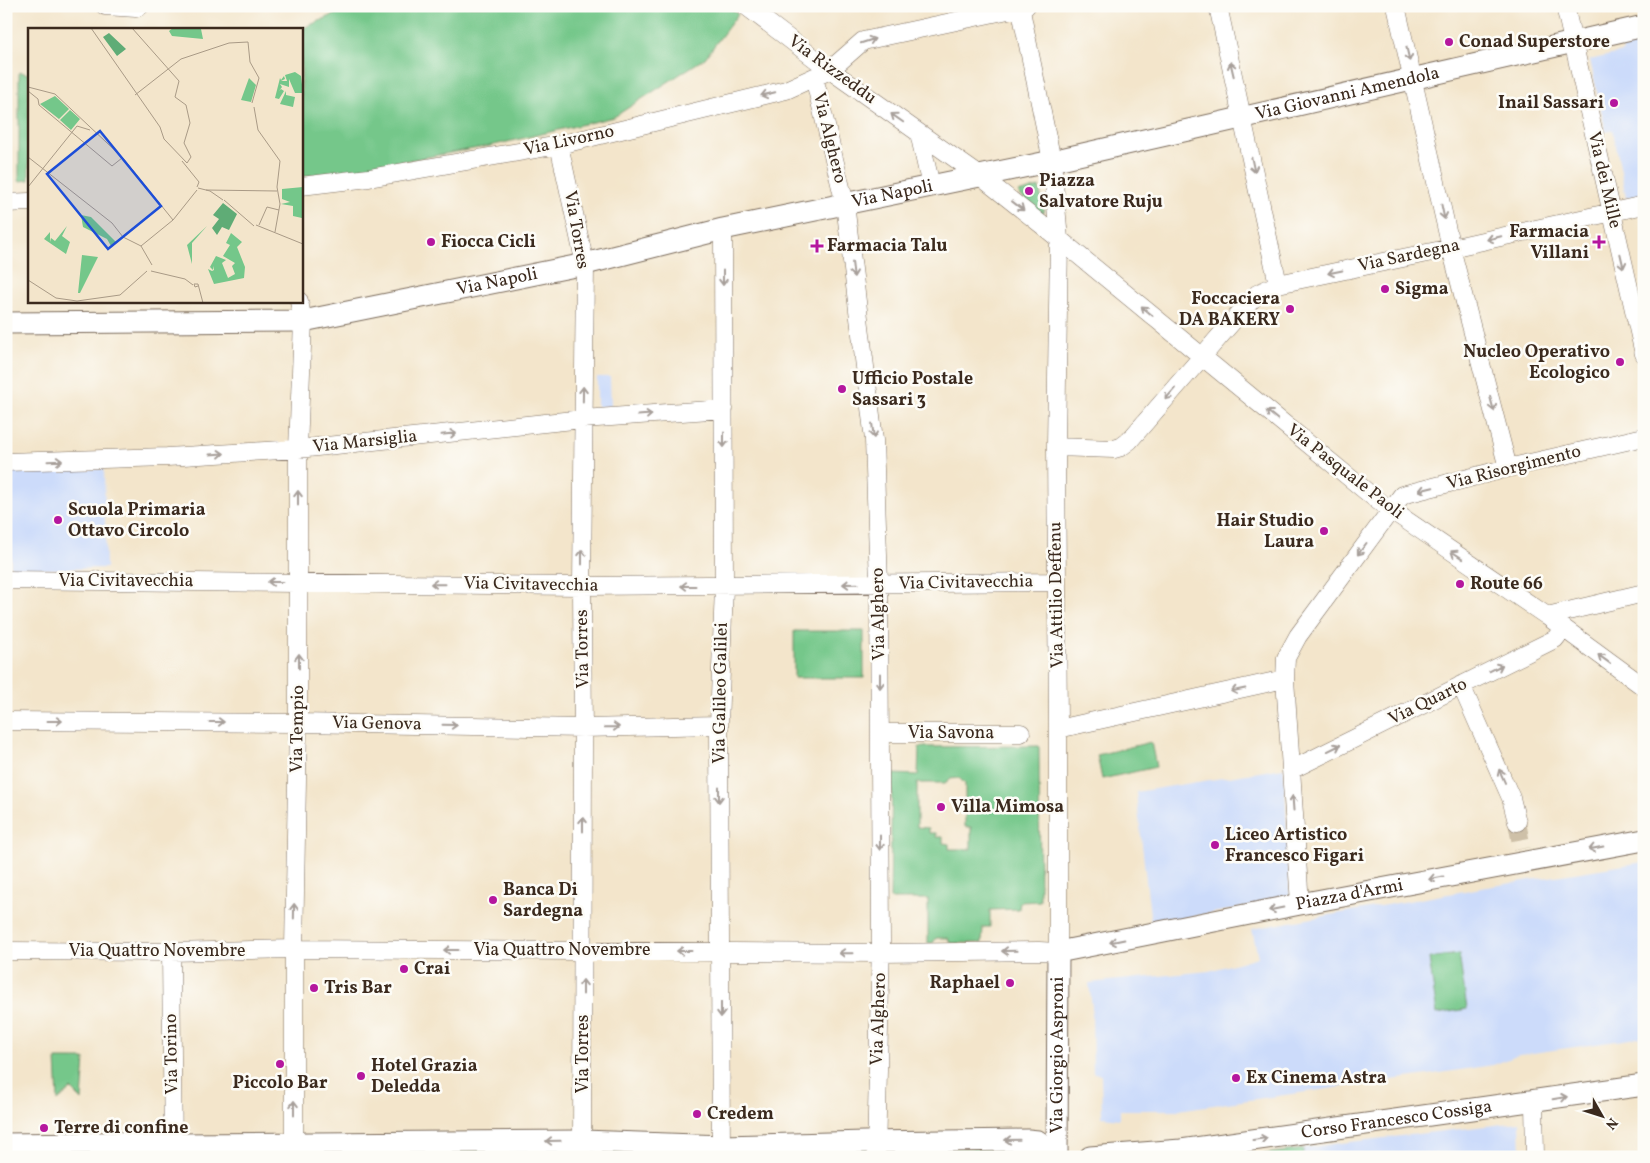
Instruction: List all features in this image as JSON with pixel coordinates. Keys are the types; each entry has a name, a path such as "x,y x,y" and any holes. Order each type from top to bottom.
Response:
{"main road":[{"name":"Via Giovanni Amendola","path":"1052,161 1644,26"},
{"path":"980,176 1052,161"},
{"name":"Via Napoli","path":"6,323 301,311 585,264 723,229 980,176"},
{"name":"Piazza d'Armi","path":"1058,952 1300,904 1523,856 1644,840"},
{"name":"Via Giorgio Asproni","path":"1056,1157 1058,952"},
{"name":"Corso Francesco Cossiga","path":"1090,1157 1181,1153 1644,1085"},
{"path":"6,1144 173,1150 179,1144 294,1150 582,1149 721,1151 876,1149 1038,1141 1056,1157"}],"street":[{"path":"105,6 136,8 140,6"},
{"name":"Via Rizzeddu","path":"746,6 822,74 919,133 980,176"},
{"path":"1218,6 1278,284"},
{"path":"1396,6 1414,78 1451,248 1508,468"},
{"name":"Via dei Mille","path":"1565,6 1644,354"},
{"path":"1022,7 1052,161 1059,238"},
{"name":"Via Livorno","path":"302,186 369,178 559,145 786,90 822,74 863,42 1022,7"},
{"name":"Via Alghero","path":"822,74 846,204 874,440 879,583 881,953 876,1149"},
{"path":"919,133 931,186"},
{"name":"Via Torres","path":"559,145 585,264 582,586 582,1149"},
{"path":"980,176 1059,238"},
{"path":"6,203 28,202"},
{"name":"Via Sardegna","path":"1056,447 1114,449 1130,441 1257,294 1278,284 1644,205"},
{"name":"Via Galileo Galilei","path":"721,1151 719,725 724,586 723,229"},
{"name":"Via Pasquale Paoli","path":"1059,238 1371,495 1547,616 1644,687"},
{"name":"Via Attilio Deffenu","path":"1058,952 1056,447 1059,238"},
{"name":"Via Tempio","path":"294,1150 294,949 299,582 298,449 301,311"},
{"name":"Via Marsiglia","path":"6,462 167,457 298,449 583,420 724,409"},
{"name":"Via Risorgimento","path":"1300,904 1285,679 1286,658 1298,636 1402,495 1508,468 1644,437"},
{"name":"Via Civitavecchia","path":"6,580 582,586 1056,582"},
{"path":"1547,616 1644,593"},
{"name":"Via Quarto","path":"1291,770 1555,639 1563,629"},
{"path":"1058,729 1285,679"},
{"path":"1461,685 1511,798 1517,822"},
{"name":"Via Genova","path":"6,721 298,723 583,728 719,725"},
{"name":"Via Savona","path":"880,733 1021,733"},
{"name":"Via Quattro Novembre","path":"6,951 171,952 294,949 881,953 1058,952"},
{"name":"Via Torino","path":"171,952 173,1150"},
{"path":"1534,1102 1535,1157"}],"shaded area":[{"path":"1644,41 1644,195 1626,198 1613,130 1606,132 1590,60 1623,52 1622,46"},
{"path":"597,377 610,377 611,406 597,407"},
{"name":"Scuola Primaria Ottavo Circolo","path":"104,469 106,568 11,570 9,471"},
{"name":"Liceo Artistico Francesco Figari","path":"1284,768 1290,899 1151,924 1136,792"},
{"path":"1644,862 1644,1037 1519,1055 1493,1065 1420,1076 1178,1110 1120,1110 1120,1119 1102,1117 1101,1074 1093,1073 1092,1007 1089,983 1209,971 1258,957 1252,929 1487,887"},
{"path":"1520,1122 1521,1157 1243,1157 1333,1144"}],"green space":[{"path":"354,6 727,6 738,14 705,58 614,117 490,146 302,177 302,29"},
{"path":"19,72 28,74 28,180 19,181"},
{"path":"1039,187 1044,209 1042,215 1018,193"},
{"path":"794,631 864,631 864,678 794,678"},
{"path":"1151,742 1156,767 1102,779 1097,755"},
{"path":"1039,746 1040,901 1020,902 1019,909 990,910 990,927 983,927 982,943 950,943 948,938 936,938 933,943 928,943 928,899 890,899 892,774 918,775 919,747","holes":["959,778 965,784 965,827 971,827 971,849 949,849 949,844 943,843 943,837 936,837 936,833 929,833 929,828 917,827 917,783 945,783 950,779"]},
{"path":"1459,954 1467,1009 1437,1014 1429,958"},
{"path":"56,1059 85,1059 82,1100 71,1089 58,1101"},
{"path":"331,1145 542,1148 542,1157 331,1157"},
{"path":"154,1146 154,1157 16,1157 16,1147"},
{"path":"871,1146 871,1157 750,1157 750,1149"},
{"path":"606,1147 700,1150 700,1157 606,1157"},
{"path":"191,1148 280,1148 280,1157 191,1157"},
{"path":"891,1148 1027,1149 1027,1157 891,1157"},
{"path":"1303,1149 1303,1157 1243,1157"}],"tunnel":[{"path":"1517,822 1522,849"}],"place":[{"name":"Conad Superstore","path":"1449,42"},
{"name":"Inail Sassari","path":"1614,103"},
{"name":"Piazza Salvatore Ruju","path":"1029,191"},
{"name":"Fiocca Cicli","path":"431,242"},
{"name":"Farmacia Villani","path":"1599,242"},
{"name":"Farmacia Talu","path":"817,246"},
{"name":"Sigma","path":"1385,289"},
{"name":"Foccaciera DA BAKERY","path":"1290,309"},
{"name":"Nucleo Operativo Ecologico","path":"1620,362"},
{"name":"Ufficio Postale Sassari 3","path":"842,389"},
{"name":"Scuola Primaria Ottavo Circolo","path":"58,520"},
{"name":"Hair Studio Laura","path":"1324,531"},
{"name":"Route 66","path":"1460,584"},
{"name":"Villa Mimosa","path":"941,807"},
{"name":"Liceo Artistico Francesco Figari","path":"1215,845"},
{"name":"Banca Di Sardegna","path":"493,900"},
{"name":"Crai","path":"404,969"},
{"name":"Raphael","path":"1010,983"},
{"name":"Tris Bar","path":"314,988"},
{"name":"Piccolo Bar","path":"280,1064"},
{"name":"Hotel Grazia Deledda","path":"361,1076"},
{"name":"Ex Cinema Astra","path":"1236,1078"},
{"name":"Credem","path":"697,1114"},
{"name":"Terre di confine","path":"44,1128"}]}
